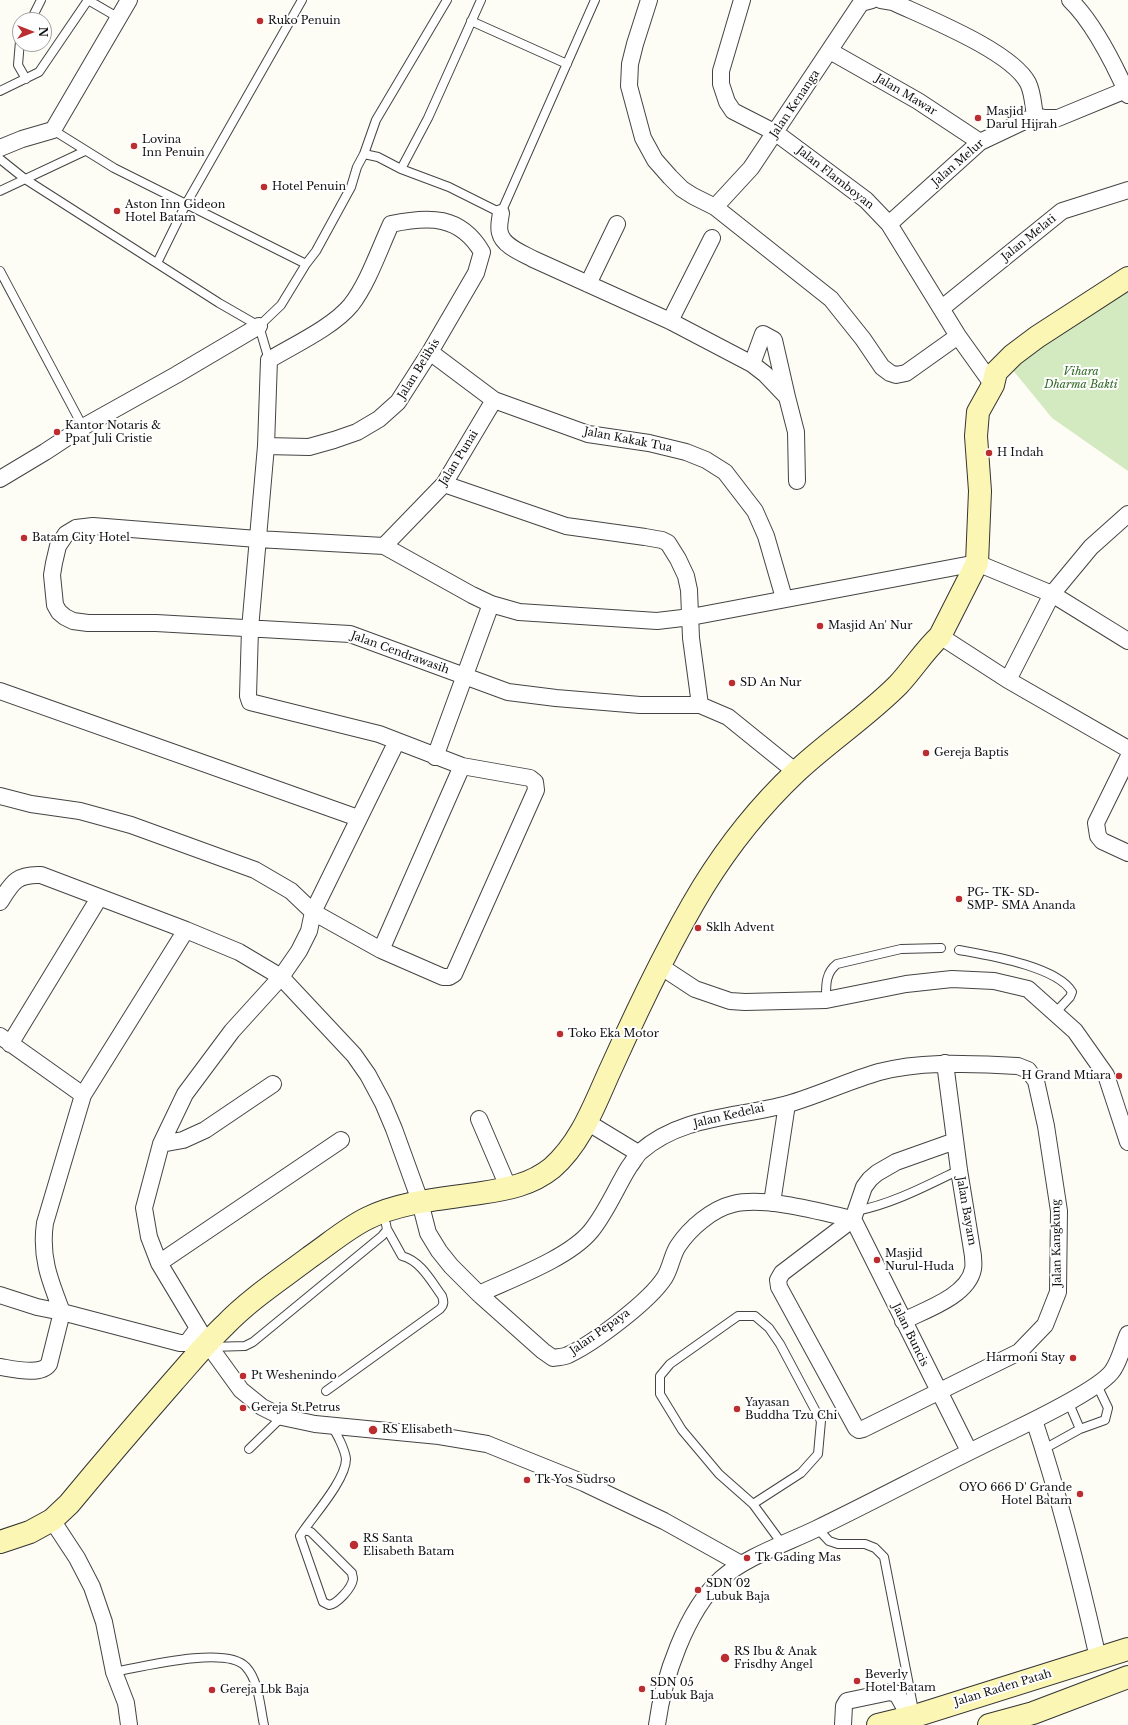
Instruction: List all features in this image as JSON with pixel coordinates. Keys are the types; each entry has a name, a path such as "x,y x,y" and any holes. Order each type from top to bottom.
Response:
{"street":[{"path":"0,148 22,139 53,130 129,0"},
{"path":"649,0 635,44 630,72 630,86 643,138 655,160 682,189 715,207 831,299 863,339 882,367 890,373 896,375 906,373 958,336"},
{"name":"Jalan Flamboyan","path":"742,0 722,71 721,84 723,94 733,111 776,133 866,200 889,224 958,336 993,385"},
{"name":"Jalan Kenanga","path":"715,207 751,168 776,133 861,4 872,0"},
{"path":"881,0 893,2 964,35 1004,58 1020,71 1028,83 1035,116 1045,118 1058,118 1127,93 1096,35 1076,6 1070,0"},
{"name":"Jalan Mawar","path":"830,51 918,101 980,142"},
{"name":"Jalan Melur","path":"889,224 980,142 1035,116"},
{"name":"Jalan Melati","path":"942,308 1062,211 1128,190"},
{"path":"500,213 500,234 505,242 533,259 670,321 752,364 765,374 787,396"},
{"name":"Jalan Belibis","path":"266,446 309,447 357,432 379,419 398,402 430,352 476,273 482,252 476,242 460,227 433,218 391,224 361,289 350,305 332,322 269,360"},
{"path":"588,284 617,224"},
{"path":"670,321 712,238"},
{"path":"0,1542 30,1532 52,1520 69,1504 205,1340 247,1304 347,1231 368,1218 383,1221 419,1203 509,1189 534,1180 551,1169 566,1154 587,1122 614,1062 683,921 725,853 744,828 796,772 853,725 898,684 931,644 940,636 977,563 980,491 976,436 978,412 993,385 996,372 1013,355 1037,337 1128,278"},
{"path":"0,479 83,427 259,326"},
{"path":"752,364 763,334 774,340 796,432 797,480"},
{"name":"Jalan Kakak Tua","path":"430,352 494,400 588,434 649,443 686,452 706,460 725,472 754,511 760,523 766,536 784,598"},
{"path":"0,796 30,804 80,812 131,825 255,870 291,891 313,912 381,950 443,978 451,976 536,790 535,782 530,778 462,766 435,757 397,741 352,727 250,702 248,696 250,629 266,446 269,360"},
{"name":"Jalan Punai","path":"384,546 444,484 494,400"},
{"path":"444,484 566,526 645,537 662,540 668,543 686,576 690,601 691,638 700,705 728,717 796,772"},
{"path":"1008,680 1052,594 1091,547 1128,514"},
{"name":"Jalan Cendrawasih","path":"257,539 93,526 76,528 66,534 58,546 52,575 56,605 59,612 65,617 73,621 88,623 156,623 350,634 508,692 556,698 640,705 700,705"},
{"path":"257,539 384,546 449,583 492,604 519,612 657,621 691,617 784,598 977,563 1052,594 1128,641"},
{"path":"435,757 492,604"},
{"path":"940,636 1008,680 1128,749"},
{"path":"0,691 358,818"},
{"path":"397,741 313,912 310,931 299,951 281,977 232,1031 185,1094 161,1144 144,1208 149,1237 159,1263 205,1340 241,1390 262,1407 282,1417 315,1424 439,1436 487,1444 584,1483 664,1522 741,1564"},
{"path":"1128,758 1096,823 1098,836 1102,841 1128,853"},
{"path":"381,950 462,766"},
{"name":"Jalan Pepaya","path":"0,902 14,881 30,874 41,874 239,952 281,977 354,1055 368,1075 383,1103 394,1129 419,1198 419,1203 428,1233 439,1251 478,1294 553,1358 566,1356 578,1350 623,1319 649,1295 665,1277 678,1247 694,1228 723,1207 734,1204 772,1203 855,1215"},
{"path":"83,1095 5,1040 99,898"},
{"path":"0,1367 39,1370 46,1368 49,1364 62,1312 48,1275 42,1240 45,1223 83,1095 186,930"},
{"path":"660,966 695,989 730,1001 826,1000 906,984 952,979 994,981 1028,989 1056,1012 1074,1031 1106,1075 1128,1142"},
{"name":"Jalan Kedelai","path":"478,1294 562,1255 590,1232 609,1204 638,1153 657,1139 681,1128 714,1118 787,1104 880,1072 945,1063 1018,1066"},
{"name":"Jalan Bayam","path":"903,1321 962,1290 973,1269 974,1256 959,1170 945,1063"},
{"name":"Jalan Kangkung","path":"855,1215 782,1273 778,1280 779,1287 856,1428 859,1430 1018,1352 1045,1325 1058,1292 1059,1211 1046,1126 1036,1081 1028,1070 1018,1066"},
{"path":"161,1144 183,1140 206,1130 274,1084"},
{"path":"772,1203 787,1104"},
{"path":"479,1119 509,1189"},
{"path":"587,1122 638,1153"},
{"path":"159,1263 341,1140"},
{"path":"855,1215 864,1187 877,1172 896,1162 955,1142"},
{"name":"Jalan Buncis","path":"855,1215 903,1321 969,1451"},
{"path":"0,1296 37,1308 62,1312 180,1343 205,1340"},
{"path":"657,1725 660,1705 669,1672 692,1618 721,1579 741,1564 783,1545 969,1451 1034,1420 1096,1385 1121,1368 1128,1334"},
{"path":"1034,1420 1044,1449 1078,1573 1098,1658"},
{"path":"52,1520 77,1558 92,1587 104,1622 114,1672 126,1703 129,1725"},
{"name":"Jalan Raden Patah","path":"878,1725 912,1716 1128,1649"},
{"path":"989,1725 1033,1713 1128,1677"},
{"path":"843,1725 844,1706 848,1701 890,1692 897,1694 912,1716"}],"lane":[{"path":"35,12 41,0"},
{"path":"0,91 39,72 88,0 119,18"},
{"path":"157,263 186,204 302,0"},
{"path":"259,326 281,305 306,264 316,251 351,187 357,167 364,154 376,120 447,0"},
{"path":"402,169 428,118 481,0"},
{"path":"364,154 378,157 402,169 449,187 500,213 595,0"},
{"path":"471,21 567,64"},
{"path":"19,52 18,65 26,79"},
{"path":"53,130 114,168 306,264"},
{"path":"0,191 85,151"},
{"path":"0,159 25,179 219,303 259,326 269,360"},
{"path":"0,271 83,427"},
{"path":"826,1000 828,976 831,969 837,964 901,949 941,948"},
{"path":"959,950 1004,959 1037,969 1054,977 1068,986 1072,992 1070,997 1056,1012"},
{"path":"855,1215 899,1198 959,1170"},
{"path":"205,1340 245,1346 253,1342 382,1236 383,1221"},
{"path":"326,1392 443,1306 442,1296 419,1265 402,1256 383,1221"},
{"path":"753,1504 801,1473 818,1454 821,1421 780,1344 769,1328 755,1316 738,1316 670,1364 660,1376 660,1394 682,1430 712,1466 753,1504 783,1545"},
{"path":"1044,1449 1080,1429 1105,1420 1108,1408 1096,1385"},
{"path":"1068,1401 1080,1429"},
{"path":"249,1449 282,1417"},
{"path":"304,1530 311,1532 352,1573 353,1579 350,1587 333,1604 329,1606 323,1602 300,1536 304,1530 333,1489 344,1468 346,1458 338,1434 330,1425"},
{"path":"817,1528 829,1541 838,1544 865,1544 875,1548 884,1557 912,1716"},
{"path":"114,1672 194,1658 215,1657 239,1662 251,1673 256,1687 264,1725"}],"green space":[{"name":"Vihara Dharma Bakti","path":"1128,290 1128,471 1052,418 1012,369"}],"place":[{"name":"Ruko Penuin","path":"260,21"},
{"name":"Masjid Darul Hijrah","path":"978,118"},
{"name":"Lovina Inn Penuin","path":"134,146"},
{"name":"Hotel Penuin","path":"264,187"},
{"name":"Aston Inn Gideon Hotel Batam","path":"117,211"},
{"name":"Kantor Notaris & Ppat Juli Cristie","path":"57,432"},
{"name":"H Indah","path":"989,453"},
{"name":"Batam City Hotel","path":"24,538"},
{"name":"Masjid An' Nur","path":"820,626"},
{"name":"SD An Nur","path":"732,683"},
{"name":"Gereja Baptis","path":"926,753"},
{"name":"PG- TK- SD- SMP- SMA Ananda","path":"959,899"},
{"name":"Sklh Advent","path":"698,928"},
{"name":"Toko Eka Motor","path":"560,1034"},
{"name":"H Grand Mtiara","path":"1119,1076"},
{"name":"Masjid Nurul-Huda","path":"877,1260"},
{"name":"Harmoni Stay","path":"1073,1358"},
{"name":"Pt Weshenindo","path":"243,1376"},
{"name":"Gereja St.Petrus","path":"243,1408"},
{"name":"Yayasan Buddha Tzu Chi","path":"737,1409"},
{"name":"RS Elisabeth","path":"373,1430"},
{"name":"Tk Yos Sudrso","path":"527,1480"},
{"name":"OYO 666 D' Grande Hotel Batam","path":"1080,1494"},
{"name":"RS Santa Elisabeth Batam","path":"354,1545"},
{"name":"Tk Gading Mas","path":"747,1558"},
{"name":"SDN 02 Lubuk Baja","path":"698,1590"},
{"name":"RS Ibu & Anak Frisdhy Angel","path":"725,1658"},
{"name":"Beverly Hotel Batam","path":"857,1681"},
{"name":"SDN 05 Lubuk Baja","path":"642,1689"},
{"name":"Gereja Lbk Baja","path":"212,1690"}]}
